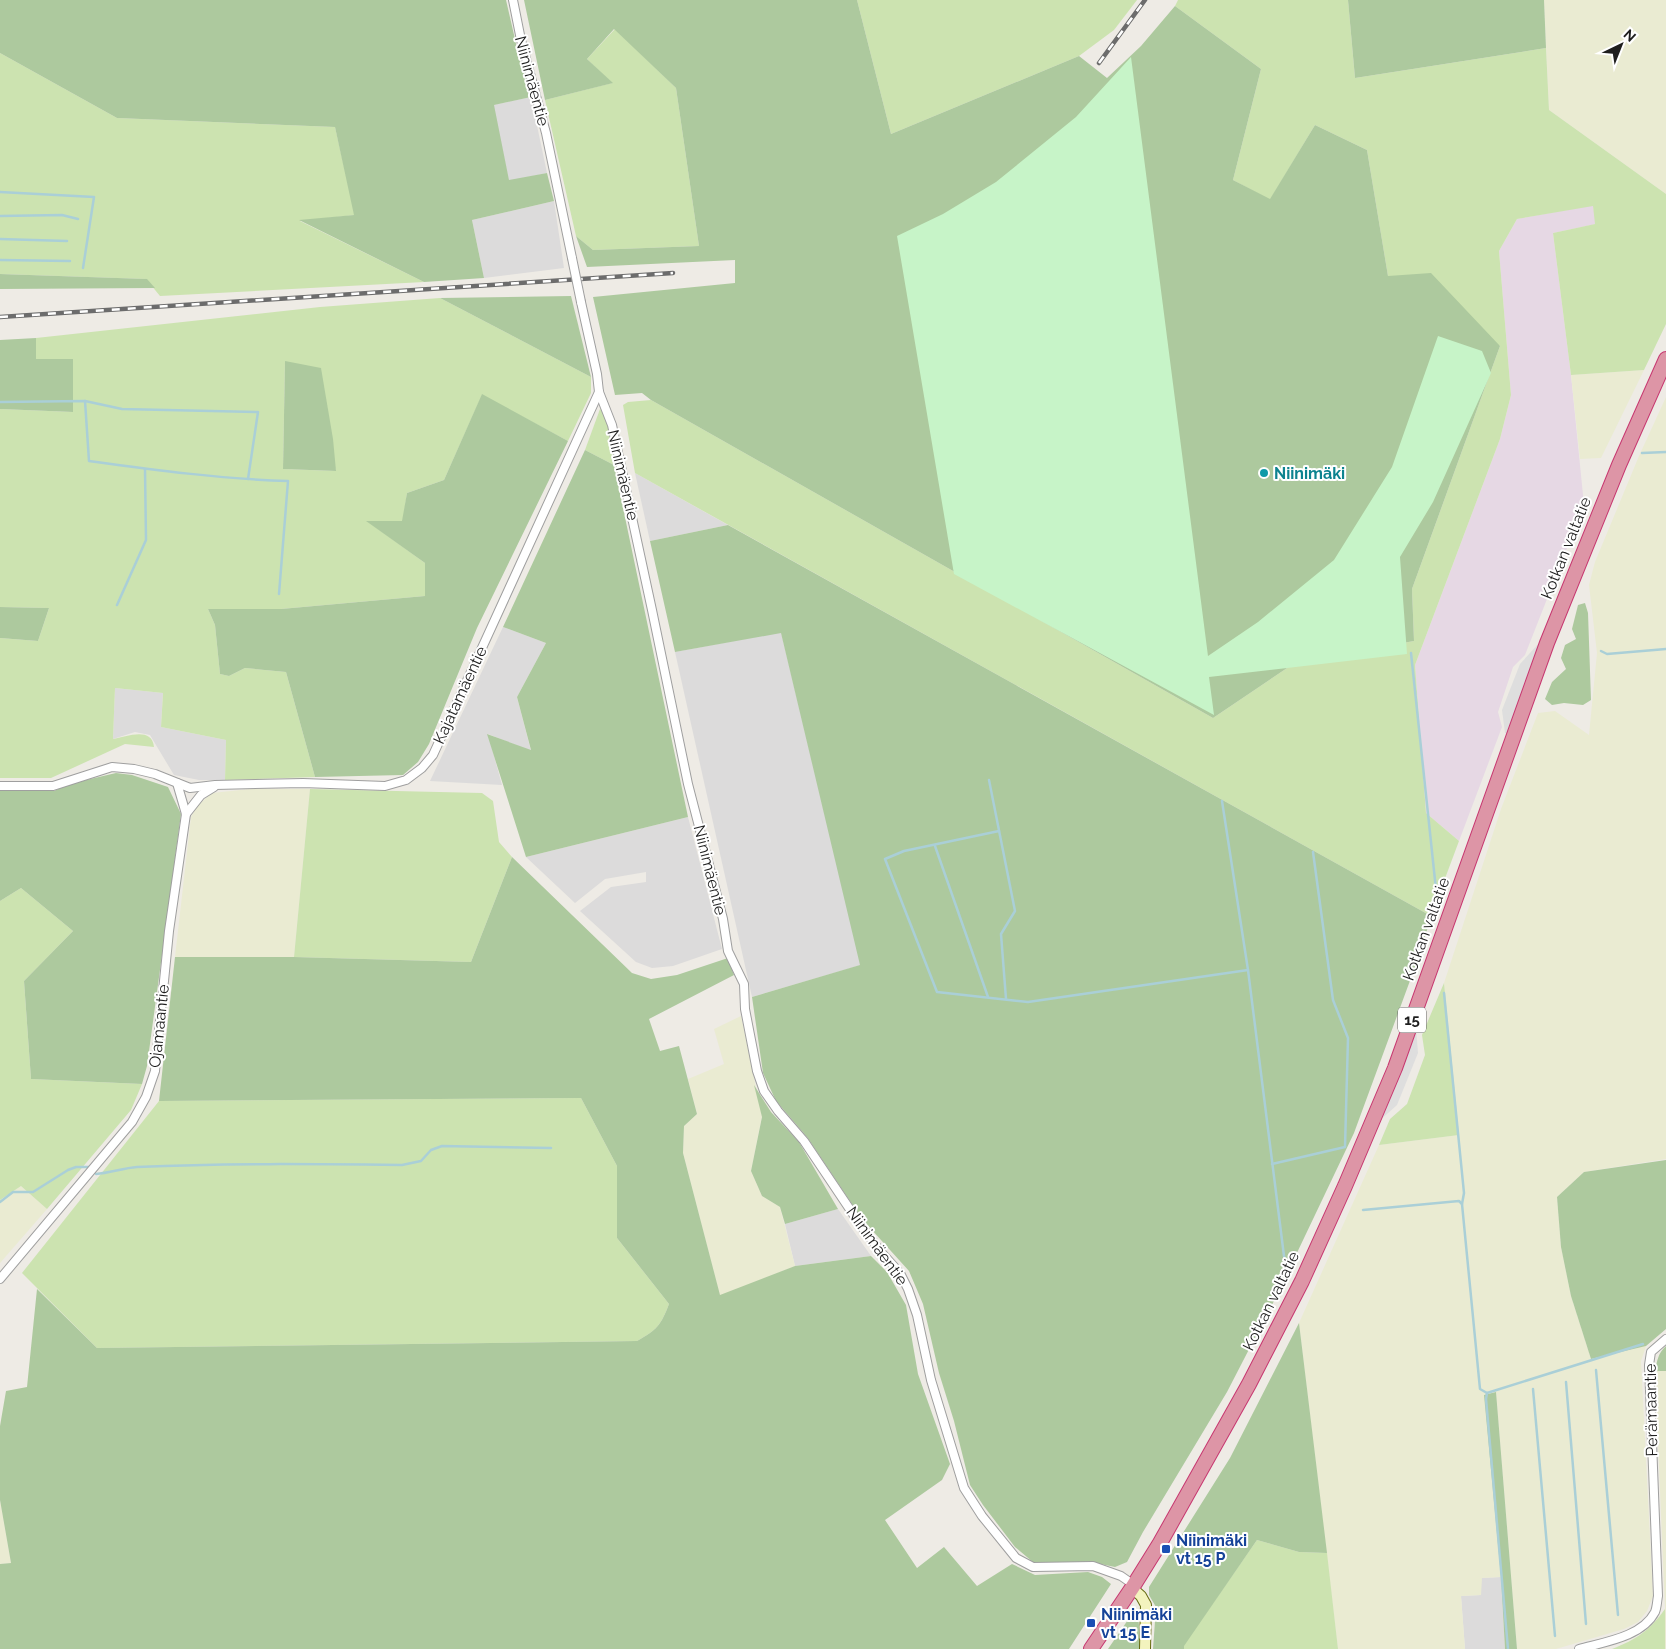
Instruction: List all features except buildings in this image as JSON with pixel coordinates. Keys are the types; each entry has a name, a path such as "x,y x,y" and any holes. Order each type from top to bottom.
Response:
{"highway":[{"name":"Kotkan valtatie","path":"1091,1649 1133,1587 1173,1521 1249,1384 1302,1281 1346,1186 1398,1060 1547,643 1615,474 1666,359"}],"street":[{"name":"Niinimäentie","path":"513,0 520,40 546,133 598,374 599,392 612,425 688,784 723,919 728,951 744,984 747,1018 757,1071 764,1091 778,1111 804,1141 880,1251 900,1273 911,1294 931,1380 964,1488 982,1516 1016,1558 1033,1567 1093,1566 1120,1576 1133,1587"},
{"name":"Kajatamäentie","path":"0,786 53,786 112,767 149,772 190,788 215,785 303,783 385,786 406,780 422,768 433,755 599,392"},
{"name":"Ojamaantie","path":"0,1279 132,1122 146,1097 155,1071 169,931 186,814 177,783"},
{"path":"186,814 201,795 215,785"},
{"name":"Perämaantie","path":"1579,1649 1624,1636 1649,1620 1655,1611 1658,1596 1649,1365 1651,1352 1666,1339"},
{"path":"1133,1587 1146,1605 1146,1649"}],"shaded area":[{"path":"531,97 547,173 509,181 493,105"},
{"path":"554,201 564,268 484,278 472,220"},
{"path":"1593,205 1596,224 1553,233 1571,375 1584,505 1525,655 1513,667 1498,712 1502,727 1459,841 1426,813 1415,665 1500,439 1511,395 1499,251 1517,219"},
{"path":"635,473 728,525 650,541"},
{"path":"503,627 546,643 517,697 531,751 488,734 502,785 430,781"},
{"path":"781,632 861,965 752,997 675,652"},
{"path":"1541,641 1514,736 1505,733 1502,710 1520,664"},
{"path":"115,688 163,693 161,727 226,740 225,780 199,780 174,775 150,735 135,732 113,739"},
{"path":"688,817 722,949 673,966 652,968 636,962 580,911 611,887 646,882 646,872 605,879 575,903 526,857"},
{"path":"1416,1028 1418,1053 1397,1105 1378,1122"},
{"path":"838,1209 871,1256 795,1266 785,1224"},
{"path":"1501,1577 1505,1649 1465,1649 1461,1596 1481,1595 1481,1578"}],"green space":[{"path":"0,0 506,0 520,61 531,97 494,105 509,180 547,173 554,201 472,220 484,278 424,282 299,220 354,215 335,127 117,118 0,53"},
{"path":"524,0 857,0 891,134 1079,56 1107,78 1141,46 1175,6 1261,69 1233,180 1270,199 1315,125 1367,150 1388,276 1431,273 1500,346 1412,589 1414,641 1296,662 1213,718 651,400 642,393 615,395 593,297 735,283 735,260 587,267 576,236 593,250 699,246 676,88 614,29 587,59 613,83 545,100"},
{"path":"857,0 1137,0 1114,30 1079,56 891,134"},
{"path":"1178,0 1348,0 1355,78 1546,48 1549,110 1666,194 1666,324 1644,370 1571,375 1553,233 1595,224 1593,206 1517,219 1499,251 1511,395 1500,439 1415,665 1426,813 1459,841 1431,916 635,473 623,405 628,402 651,400 1213,718 1296,662 1414,641 1412,589 1500,346 1388,276 1367,150 1315,125 1270,200 1233,180 1261,69 1175,6"},
{"path":"1348,0 1544,0 1546,48 1355,78"},
{"path":"1544,0 1666,0 1666,194 1549,110"},
{"path":"615,29 676,88 699,246 593,250 576,236 545,100 612,83 587,59"},
{"path":"0,53 117,118 335,127 355,215 300,221 424,282 160,296 146,279 0,274"},
{"path":"1131,57 1208,656 1258,622 1334,560 1392,467 1438,336 1482,351 1491,373 1433,502 1400,557 1407,654 1209,677 1214,715 954,574 897,236 943,214 996,182 1076,117"},
{"path":"0,274 147,279 155,288 0,289"},
{"path":"571,296 591,377 440,298"},
{"path":"440,298 591,377 591,393 568,441 482,395 444,480 407,493 403,521 367,521 425,563 425,596 281,609 208,609 215,625 220,674 229,676 245,668 286,672 315,777 225,780 226,740 161,727 163,693 115,688 113,739 138,734 144,735 149,737 154,747 125,744 51,778 0,778 0,638 38,641 49,608 0,607 0,409 73,412 36,359 36,338 320,307","holes":["285,361 336,470 283,469"]},
{"path":"36,338 36,359 73,359 73,412 0,409 0,340"},
{"path":"285,361 321,368 333,439 336,471 283,469"},
{"path":"1644,370 1601,458 1580,459 1571,375"},
{"path":"482,394 568,441 477,628 429,744 418,762 403,775 315,777 286,672 245,668 229,676 220,674 215,625 208,609 281,609 425,596 425,563 366,521 402,521 407,493 444,480"},
{"path":"1666,397 1666,1159 1584,1172 1557,1197 1561,1247 1571,1296 1591,1359 1646,1346 1641,1361 1653,1596 1647,1611 1638,1622 1624,1629 1556,1649 1517,1649 1496,1392 1484,1395 1501,1577 1482,1578 1481,1595 1461,1596 1465,1649 1338,1649 1299,1323 1379,1145 1459,1135 1444,983 1501,809 1538,713 1555,711 1589,735 1597,653 1589,585 1595,562"},
{"path":"600,409 606,413 614,465 585,450"},
{"path":"585,450 614,465 688,817 526,857 487,734 531,750 517,697 546,643 503,627"},
{"path":"728,525 1431,916 1422,948 1354,1133 1275,1299 1227,1392 1127,1562 1115,1567 1091,1562 1034,1563 1015,1547 983,1505 970,1485 954,1421 939,1373 923,1304 909,1271 862,1219 807,1137 776,1101 763,1073 752,997 860,965 781,633 675,652 650,541"},
{"path":"1585,603 1588,613 1591,700 1583,705 1564,703 1552,705 1545,699 1552,682 1566,669 1561,658 1565,645 1576,639 1572,629 1578,605"},
{"path":"0,607 49,608 38,641 0,638"},
{"path":"116,773 132,775 168,787 181,814 147,1066 142,1084 31,1079 24,981 73,931 21,888 0,901 0,790 54,791 69,784"},
{"path":"250,789 310,789 294,957 175,957 191,817 197,806 212,793"},
{"path":"310,789 482,793 493,801 499,842 512,857 471,962 294,957"},
{"path":"512,857 632,973 651,979 677,975 728,958 734,975 649,1019 660,1051 679,1046 697,1114 684,1126 683,1153 720,1295 795,1266 871,1256 887,1272 906,1305 918,1374 950,1464 942,1480 885,1520 917,1568 944,1547 977,1586 1012,1564 1035,1575 1088,1572 1102,1577 1111,1584 1069,1649 0,1649 0,1564 11,1563 0,1500 0,1426 6,1391 27,1387 37,1289 97,1348 637,1341 649,1334 661,1322 669,1304 617,1238 617,1166 581,1098 159,1101 175,957 294,957 471,962"},
{"path":"21,888 73,931 24,981 31,1079 142,1084 131,1110 47,1209 21,1186 0,1200 0,901"},
{"path":"1444,983 1459,1135 1379,1145 1390,1119 1407,1104 1425,1055 1422,1035"},
{"path":"741,1016 762,1116 751,1171 762,1196 780,1207 795,1266 720,1296 683,1153 684,1126 697,1114 688,1079 724,1064 714,1029"},
{"path":"754,1085 771,1112 799,1142 838,1209 785,1224 780,1207 762,1196 751,1171 762,1117"},
{"path":"581,1098 617,1166 617,1238 669,1304 658,1326 637,1341 97,1348 22,1273 159,1101"},
{"path":"1666,1160 1666,1329 1646,1346 1591,1359 1571,1296 1561,1247 1557,1197 1584,1172"},
{"path":"21,1186 47,1209 0,1263 0,1200"},
{"path":"1299,1323 1327,1553 1299,1552 1257,1540 1184,1646 1184,1649 1153,1649 1156,1607 1149,1595 1149,1587 1230,1458"},
{"path":"1666,1346 1666,1371 1655,1371 1660,1354"},
{"path":"1655,1371 1666,1371 1666,1649 1665,1649"},
{"path":"1496,1392 1517,1649 1505,1649 1501,1577 1484,1395"},
{"path":"0,1500 11,1563 0,1564"},
{"path":"1257,1540 1299,1552 1327,1553 1338,1649 1184,1649 1183,1646"},
{"path":"1665,1609 1665,1649 1612,1649 1642,1634"},
{"path":"1132,1614 1138,1617 1142,1649 1108,1649"}],"waterway":[{"path":"0,192 94,197 83,268"},
{"path":"0,216 62,215 78,219"},
{"path":"0,239 67,241"},
{"path":"0,260 70,261"},
{"path":"85,401 89,461 163,471 288,481 279,594"},
{"path":"0,402 85,401 122,409 258,412 248,479"},
{"path":"1642,453 1666,452"},
{"path":"117,605 146,540 145,469"},
{"path":"1601,651 1607,654 1666,649"},
{"path":"1411,653 1437,899"},
{"path":"989,780 1015,911 1001,934 1006,999"},
{"path":"1222,801 1248,970 1284,1256 1289,1277"},
{"path":"999,831 904,851 885,859 937,992 1028,1002 1248,970"},
{"path":"935,846 988,997"},
{"path":"1272,1164 1345,1147 1348,1038 1333,1000 1313,852"},
{"path":"1444,993 1464,1193 1462,1204 1480,1389 1487,1393 1643,1344"},
{"path":"96,1174 132,1168 170,1166 270,1164 402,1165 421,1161 431,1150 442,1146 551,1148"},
{"path":"0,1202 13,1192 33,1192 68,1170 76,1167 89,1167"},
{"path":"1363,1210 1459,1201 1462,1204"},
{"path":"1596,1370 1618,1615"},
{"path":"1566,1382 1586,1624"},
{"path":"1533,1389 1555,1636"},
{"path":"1487,1393 1508,1649"}],"railway":[{"path":"1099,63 1145,0"},
{"path":"0,317 673,273"}],"place":[{"name":"Niinimäki","path":"1264,473"},
{"name":"Niinimäki vt 15 P","path":"1166,1549"},
{"name":"Niinimäki vt 15 E","path":"1091,1623"}]}
